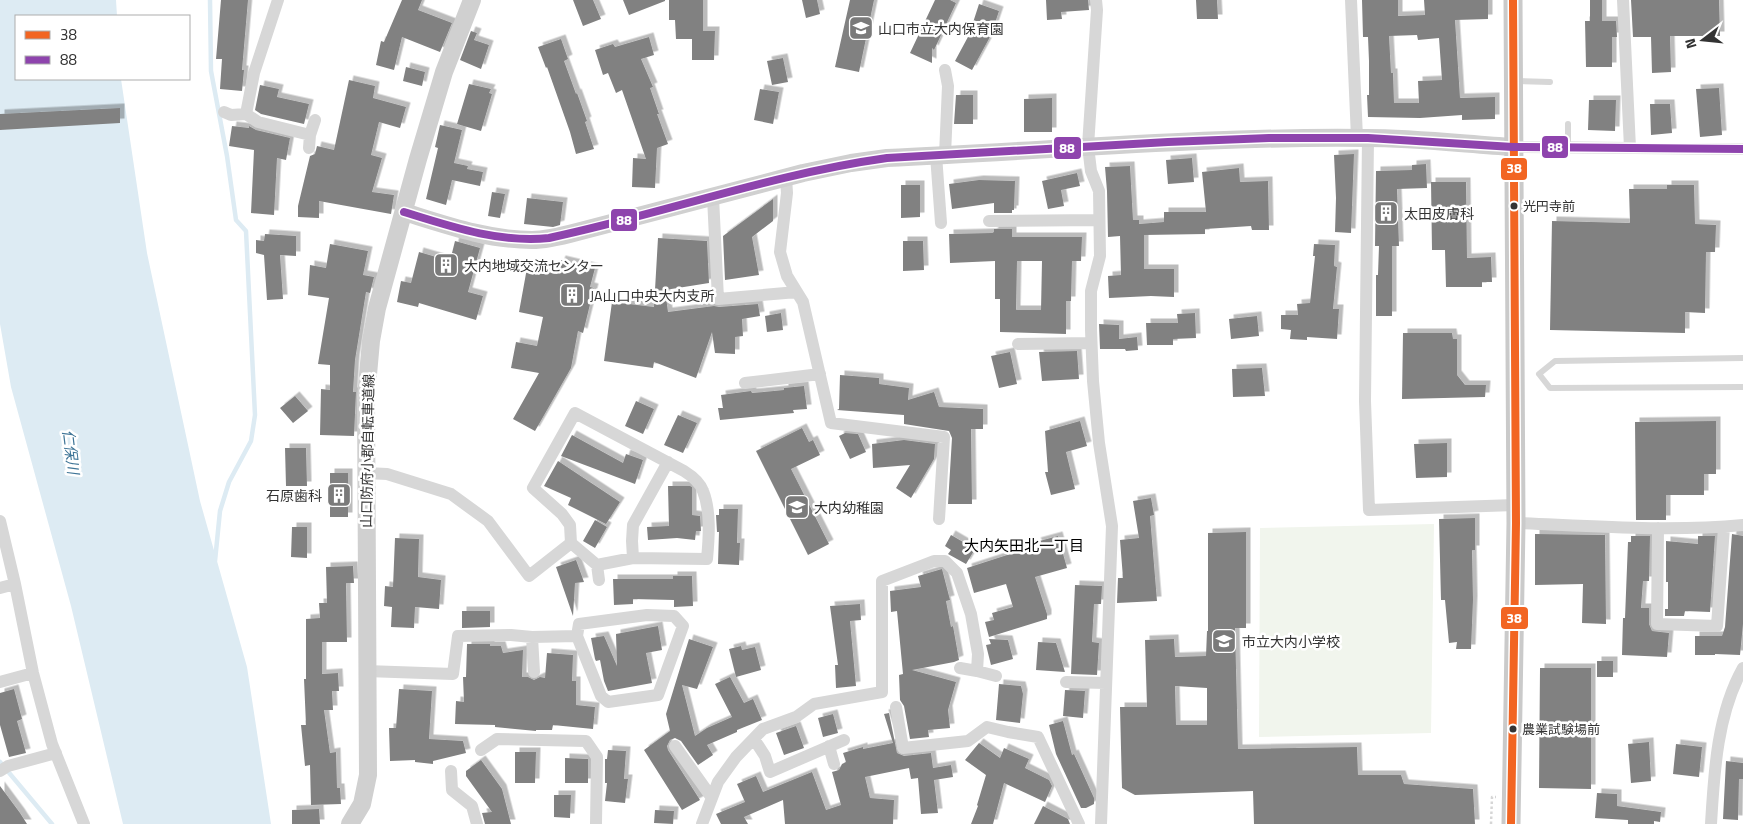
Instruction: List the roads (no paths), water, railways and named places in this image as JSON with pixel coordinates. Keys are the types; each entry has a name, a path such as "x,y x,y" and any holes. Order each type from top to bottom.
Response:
{"main road":[{"path":"1511,824 1516,514 1513,0"}],"street":[{"path":"246,114 254,73 278,0"},
{"name":"山口防府小郡自転車道線","path":"350,824 362,804 368,775 366,397 371,341 418,159 444,72 472,0"},
{"path":"1096,0 1097,10 1088,146 1091,171 1099,191 1100,256 1092,291 1091,343 1099,443 1112,526 1101,824"},
{"path":"1351,0 1363,138 1365,401 1369,510 1516,514 1658,528 1743,525"},
{"path":"1623,0 1630,148"},
{"path":"941,222 941,155 948,86 945,70"},
{"path":"224,112 246,114 258,122 309,141 315,120"},
{"path":"404,212 495,237 533,240 577,232 786,178 860,161 887,158 1269,138 1363,138 1514,147 1743,149"},
{"path":"786,178 787,193 780,252 787,276 803,302 831,423 944,437 940,519"},
{"path":"713,197 718,298 797,292"},
{"path":"989,221 1099,220"},
{"path":"1018,344 1091,343"},
{"path":"745,383 820,374"},
{"path":"598,565 633,558 707,559 709,537 707,508 703,490 695,478 575,413 534,488 562,514 570,526 571,543 598,565 599,580"},
{"path":"633,558 633,525 668,462"},
{"path":"366,473 387,474 451,494 488,521 529,576 571,543"},
{"path":"0,521 16,584 33,673 52,744 84,824"},
{"path":"1658,528 1657,624 1718,626 1724,527"},
{"path":"702,824 718,782 736,757 763,729 796,717 814,704 882,692 882,580 934,561 945,561 957,573 971,614 978,654 977,671"},
{"path":"0,588 16,584"},
{"path":"647,615 674,616 683,626 658,695 608,702 602,696 577,636 579,624 647,615"},
{"path":"366,671 453,674 458,636 511,634 532,637 577,636"},
{"path":"532,637 534,672"},
{"path":"960,668 996,676"},
{"path":"1711,824 1714,781 1724,720 1735,682 1743,668"},
{"path":"0,682 33,673"},
{"path":"1066,682 1106,683"},
{"path":"896,707 903,748 968,741 987,726 1038,737 1079,824"},
{"path":"481,750 497,739 586,742 597,757 596,824"},
{"path":"754,739 765,756 770,772 844,740"},
{"path":"675,746 712,798"},
{"path":"829,746 834,764"},
{"path":"4,768 56,753"},
{"path":"451,771 452,790 472,806 477,824"}],"lane":[{"path":"1513,81 1550,82"},
{"path":"1568,124 1568,147"},
{"path":"1743,358 1555,361 1539,374 1550,388 1743,387"}],"water":[{"name":"仁保川","path":"0,0 116,0 117,15 15,15 15,80 121,80 147,253 200,501 247,667 271,824 123,824 71,606 11,387 0,324"}],"waterway":[{"path":"210,0 211,71 227,156 236,220 246,231 255,415 251,441 229,482 220,511 215,561"},
{"path":"0,762 52,824"}],"place":[{"name":"山口市立大内保育園","path":"861,28"},
{"name":"光円寺前","path":"1514,206"},
{"name":"太田皮膚科","path":"1386,213"},
{"name":"大内地域交流センター","path":"446,265"},
{"name":"JA山口中央大内支所","path":"572,295"},
{"name":"石原歯科","path":"339,495"},
{"name":"大内幼稚園","path":"797,507"},
{"name":"市立大内小学校","path":"1224,641"},
{"name":"農業試験場前","path":"1513,729"}],"district":[{"name":"大内矢田北一丁目","path":"1024,545"}]}
